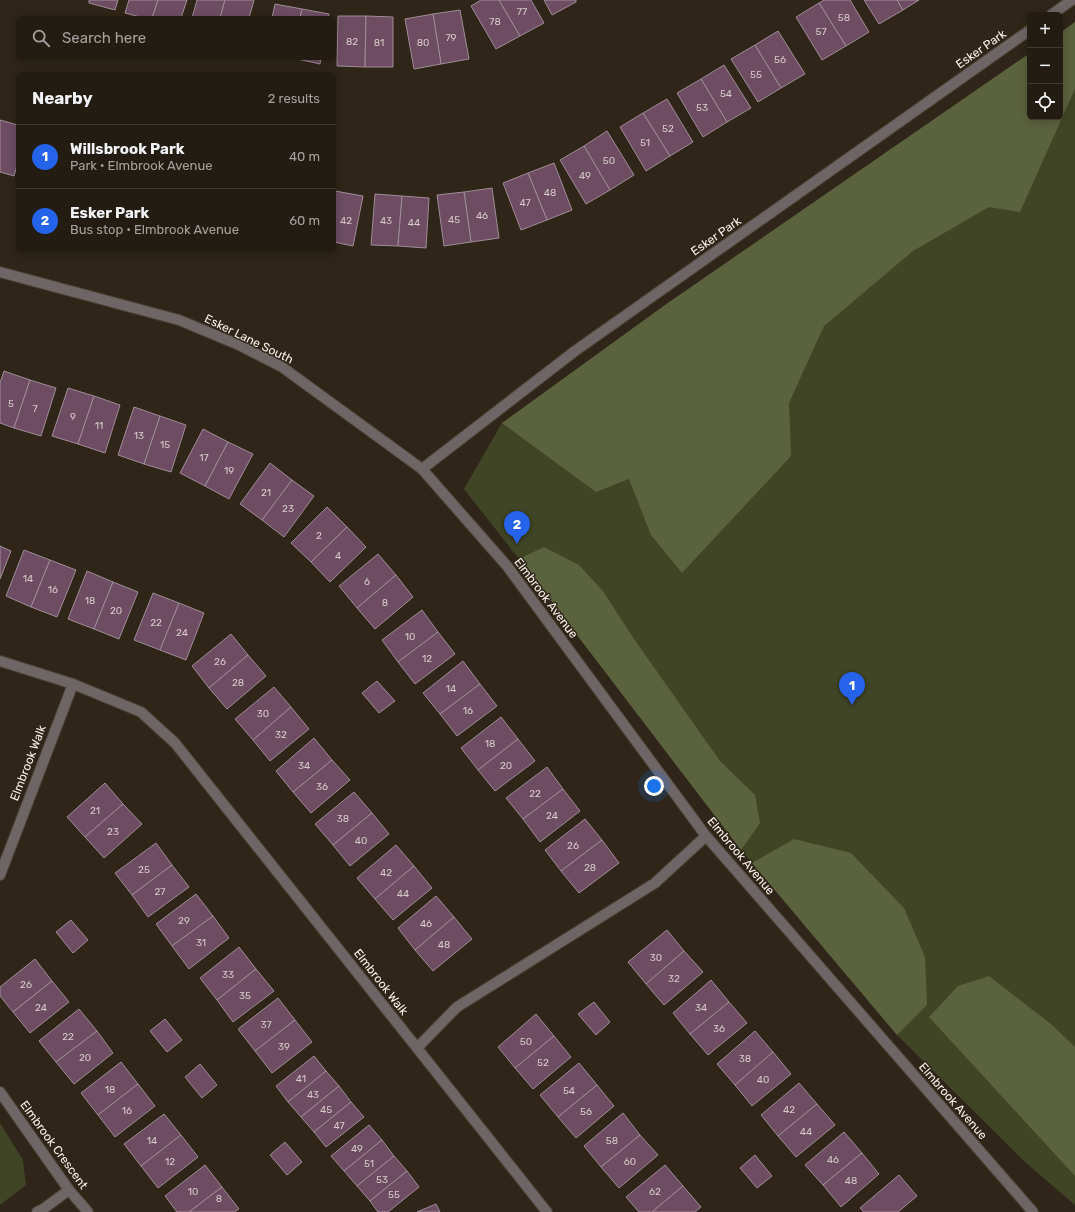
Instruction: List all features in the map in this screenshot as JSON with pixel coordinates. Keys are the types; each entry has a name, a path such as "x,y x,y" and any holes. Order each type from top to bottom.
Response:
{"street":[{"path":"1055,12 1072,0"},
{"name":"Esker Park","path":"422,469 575,352 1027,32"},
{"name":"Esker Lane South","path":"0,272 179,320 239,345 282,367 422,469 449,501"},
{"name":"Elmbrook Avenue","path":"449,501 507,566 706,836 1033,1212"},
{"name":"Elmbrook Walk","path":"0,661 73,684 141,712 175,743 547,1212"},
{"name":"Elmbrook Walk","path":"0,875 73,684"},
{"path":"417,1048 458,1007 655,883 706,836"},
{"name":"Elmbrook Crescent","path":"0,1092 69,1190 88,1212"},
{"path":"37,1212 69,1190"}],"green space":[{"path":"1075,22 1075,1205 1025,1162 897,1035 741,850 464,489 502,423 665,305 1027,55 1027,120 1063,120 1063,31"},
{"path":"1075,22 1075,89 1063,116 1063,48 1063,31"},
{"path":"1027,55 1027,120 1061,120 1020,212 989,207 913,251 824,326 789,403 791,456 682,573 651,535 629,479 596,492 502,423 665,305"},
{"path":"544,547 579,565 603,591 634,639 720,761 755,795 760,823 741,850 519,559"},
{"path":"794,839 851,853 904,908 925,957 927,1005 897,1035 752,863"},
{"path":"989,976 1051,1024 1075,1047 1075,1176 929,1017 958,986"},
{"path":"0,1123 23,1160 26,1185 0,1205"}],"building":[{"path":"89,0 118,0 115,10 89,3"},
{"path":"129,0 158,0 153,16 136,16 125,13"},
{"path":"158,0 187,0 182,16 153,16"},
{"path":"197,0 225,0 221,16 193,16"},
{"path":"225,0 254,0 250,16 221,16"},
{"path":"481,0 499,0 520,36 496,49 471,6"},
{"path":"499,0 531,0 544,23 520,36"},
{"path":"544,0 576,0 576,2 552,15"},
{"path":"824,0 850,0 869,32 846,46 819,3"},
{"path":"864,0 897,0 903,10 879,24"},
{"path":"897,0 919,0 903,10"},
{"path":"819,3 846,46 822,60 796,17"},
{"path":"275,4 302,9 300,16 272,16"},
{"path":"302,9 329,14 328,16 300,16"},
{"path":"460,10 469,59 441,64 433,14"},
{"path":"433,14 441,64 414,69 405,19"},
{"path":"338,16 366,16 365,67 337,66"},
{"path":"366,16 393,17 393,67 365,67"},
{"path":"778,31 805,74 781,88 755,45"},
{"path":"755,45 781,88 758,102 731,59"},
{"path":"302,60 321,60 320,64"},
{"path":"724,65 751,108 727,122 701,79"},
{"path":"701,79 727,122 703,137 677,93"},
{"path":"667,99 693,142 670,156 643,113"},
{"path":"643,113 670,156 646,171 620,127"},
{"path":"0,120 16,124 16,169 14,176 0,172"},
{"path":"607,131 634,175 610,190 584,146"},
{"path":"584,146 610,190 586,204 560,160"},
{"path":"554,163 572,210 547,220 528,173"},
{"path":"528,173 547,220 521,230 503,183"},
{"path":"492,188 499,238 471,242 464,192"},
{"path":"336,191 363,196 353,246 336,242"},
{"path":"464,192 471,242 444,246 437,195"},
{"path":"375,194 402,196 398,246 371,245"},
{"path":"402,196 429,198 426,248 398,246"},
{"path":"4,371 30,380 14,428 0,423 0,383"},
{"path":"30,380 56,388 41,436 14,428"},
{"path":"68,388 94,396 78,444 52,436"},
{"path":"94,396 120,405 105,453 78,444"},
{"path":"134,407 160,416 144,464 118,455"},
{"path":"160,416 186,425 171,472 144,464"},
{"path":"203,429 228,442 205,486 180,473"},
{"path":"228,442 253,454 229,499 205,486"},
{"path":"270,463 292,480 262,520 240,504"},
{"path":"292,480 314,496 284,537 262,520"},
{"path":"327,507 347,527 311,562 291,543"},
{"path":"347,527 366,547 330,582 311,562"},
{"path":"0,546 11,551 0,579"},
{"path":"24,550 50,560 31,607 6,596"},
{"path":"378,554 396,575 357,608 339,586"},
{"path":"50,560 76,570 57,617 31,607"},
{"path":"87,571 113,582 94,629 68,619"},
{"path":"396,575 413,597 375,629 357,608"},
{"path":"113,582 138,592 119,639 94,629"},
{"path":"153,593 179,603 160,650 134,640"},
{"path":"179,603 204,613 186,660 160,650"},
{"path":"422,610 438,632 398,662 382,640"},
{"path":"438,632 455,654 415,684 398,662"},
{"path":"231,634 248,655 209,688 192,666"},
{"path":"248,655 266,676 227,709 209,688"},
{"path":"463,661 480,684 440,714 423,693"},
{"path":"377,681 395,701 379,713 362,693"},
{"path":"480,684 497,706 457,736 440,714"},
{"path":"274,687 291,707 253,740 235,719"},
{"path":"291,707 309,729 270,761 253,740"},
{"path":"501,717 518,739 478,770 461,748"},
{"path":"314,738 332,760 293,792 276,771"},
{"path":"518,739 535,761 495,791 478,770"},
{"path":"332,760 350,780 311,813 293,792"},
{"path":"547,767 563,789 523,819 506,798"},
{"path":"105,783 123,804 85,837 67,817"},
{"path":"563,789 580,811 540,842 523,819"},
{"path":"354,792 372,813 333,845 315,824"},
{"path":"123,804 142,824 104,858 85,837"},
{"path":"372,813 389,834 350,866 333,845"},
{"path":"585,819 602,840 561,871 545,850"},
{"path":"602,840 619,863 579,893 561,871"},
{"path":"156,843 172,865 132,895 115,873"},
{"path":"396,845 414,866 375,899 357,878"},
{"path":"172,865 189,887 148,917 132,895"},
{"path":"414,866 432,888 393,920 375,899"},
{"path":"196,894 213,916 172,946 156,924"},
{"path":"436,896 454,917 415,950 398,928"},
{"path":"213,916 229,938 189,969 172,946"},
{"path":"454,917 472,939 433,971 415,950"},
{"path":"71,920 88,940 73,953 56,932"},
{"path":"667,930 684,951 646,984 628,962"},
{"path":"239,947 256,969 217,1000 200,978"},
{"path":"684,951 703,972 664,1005 646,984"},
{"path":"35,959 52,981 13,1012 0,996 0,987"},
{"path":"256,969 274,991 233,1022 217,1000"},
{"path":"711,980 729,1002 690,1034 673,1013"},
{"path":"52,981 69,1002 30,1033 13,1012"},
{"path":"278,998 295,1020 255,1051 238,1029"},
{"path":"594,1002 610,1022 596,1035 578,1014"},
{"path":"729,1002 747,1023 708,1055 690,1034"},
{"path":"79,1009 97,1031 56,1062 39,1041"},
{"path":"536,1014 554,1036 515,1068 498,1047"},
{"path":"165,1019 182,1040 167,1052 150,1031"},
{"path":"295,1020 312,1042 272,1073 255,1051"},
{"path":"97,1031 113,1053 74,1084 56,1062"},
{"path":"755,1031 773,1052 735,1085 717,1064"},
{"path":"554,1036 571,1057 533,1089 515,1068"},
{"path":"773,1052 791,1074 752,1106 735,1085"},
{"path":"314,1056 326,1071 288,1102 276,1086"},
{"path":"121,1062 138,1084 98,1115 81,1093"},
{"path":"579,1063 597,1085 558,1117 540,1095"},
{"path":"200,1064 217,1085 202,1098 185,1077"},
{"path":"326,1071 339,1086 301,1117 288,1102"},
{"path":"799,1083 817,1104 778,1136 761,1115"},
{"path":"138,1084 155,1106 115,1137 98,1115"},
{"path":"597,1085 614,1106 576,1138 558,1117"},
{"path":"339,1086 351,1102 314,1132 301,1117"},
{"path":"351,1102 364,1117 326,1147 314,1132"},
{"path":"817,1104 835,1125 796,1157 778,1136"},
{"path":"623,1113 640,1135 601,1167 584,1146"},
{"path":"164,1114 181,1135 141,1166 124,1144"},
{"path":"369,1125 382,1140 344,1171 331,1156"},
{"path":"844,1132 862,1153 823,1185 805,1165"},
{"path":"181,1135 198,1157 158,1188 141,1166"},
{"path":"640,1135 658,1155 619,1188 601,1167"},
{"path":"382,1140 394,1156 357,1186 344,1171"},
{"path":"285,1142 302,1162 287,1175 270,1155"},
{"path":"862,1153 879,1174 841,1207 823,1185"},
{"path":"755,1155 772,1176 757,1188 740,1168"},
{"path":"394,1156 407,1171 370,1201 357,1186"},
{"path":"205,1165 222,1187 189,1212 177,1212 165,1196"},
{"path":"665,1165 683,1186 652,1212 639,1212 626,1197"},
{"path":"407,1171 419,1187 388,1212 378,1212 370,1201"},
{"path":"899,1175 917,1196 898,1212 864,1212 860,1208"},
{"path":"683,1186 701,1207 695,1212 652,1212"},
{"path":"222,1187 239,1209 234,1212 189,1212"},
{"path":"436,1204 440,1212 417,1212"}],"place":[{"name":"Esker Park","path":"517,544"},
{"name":"Willsbrook Park","path":"852,705"}]}
